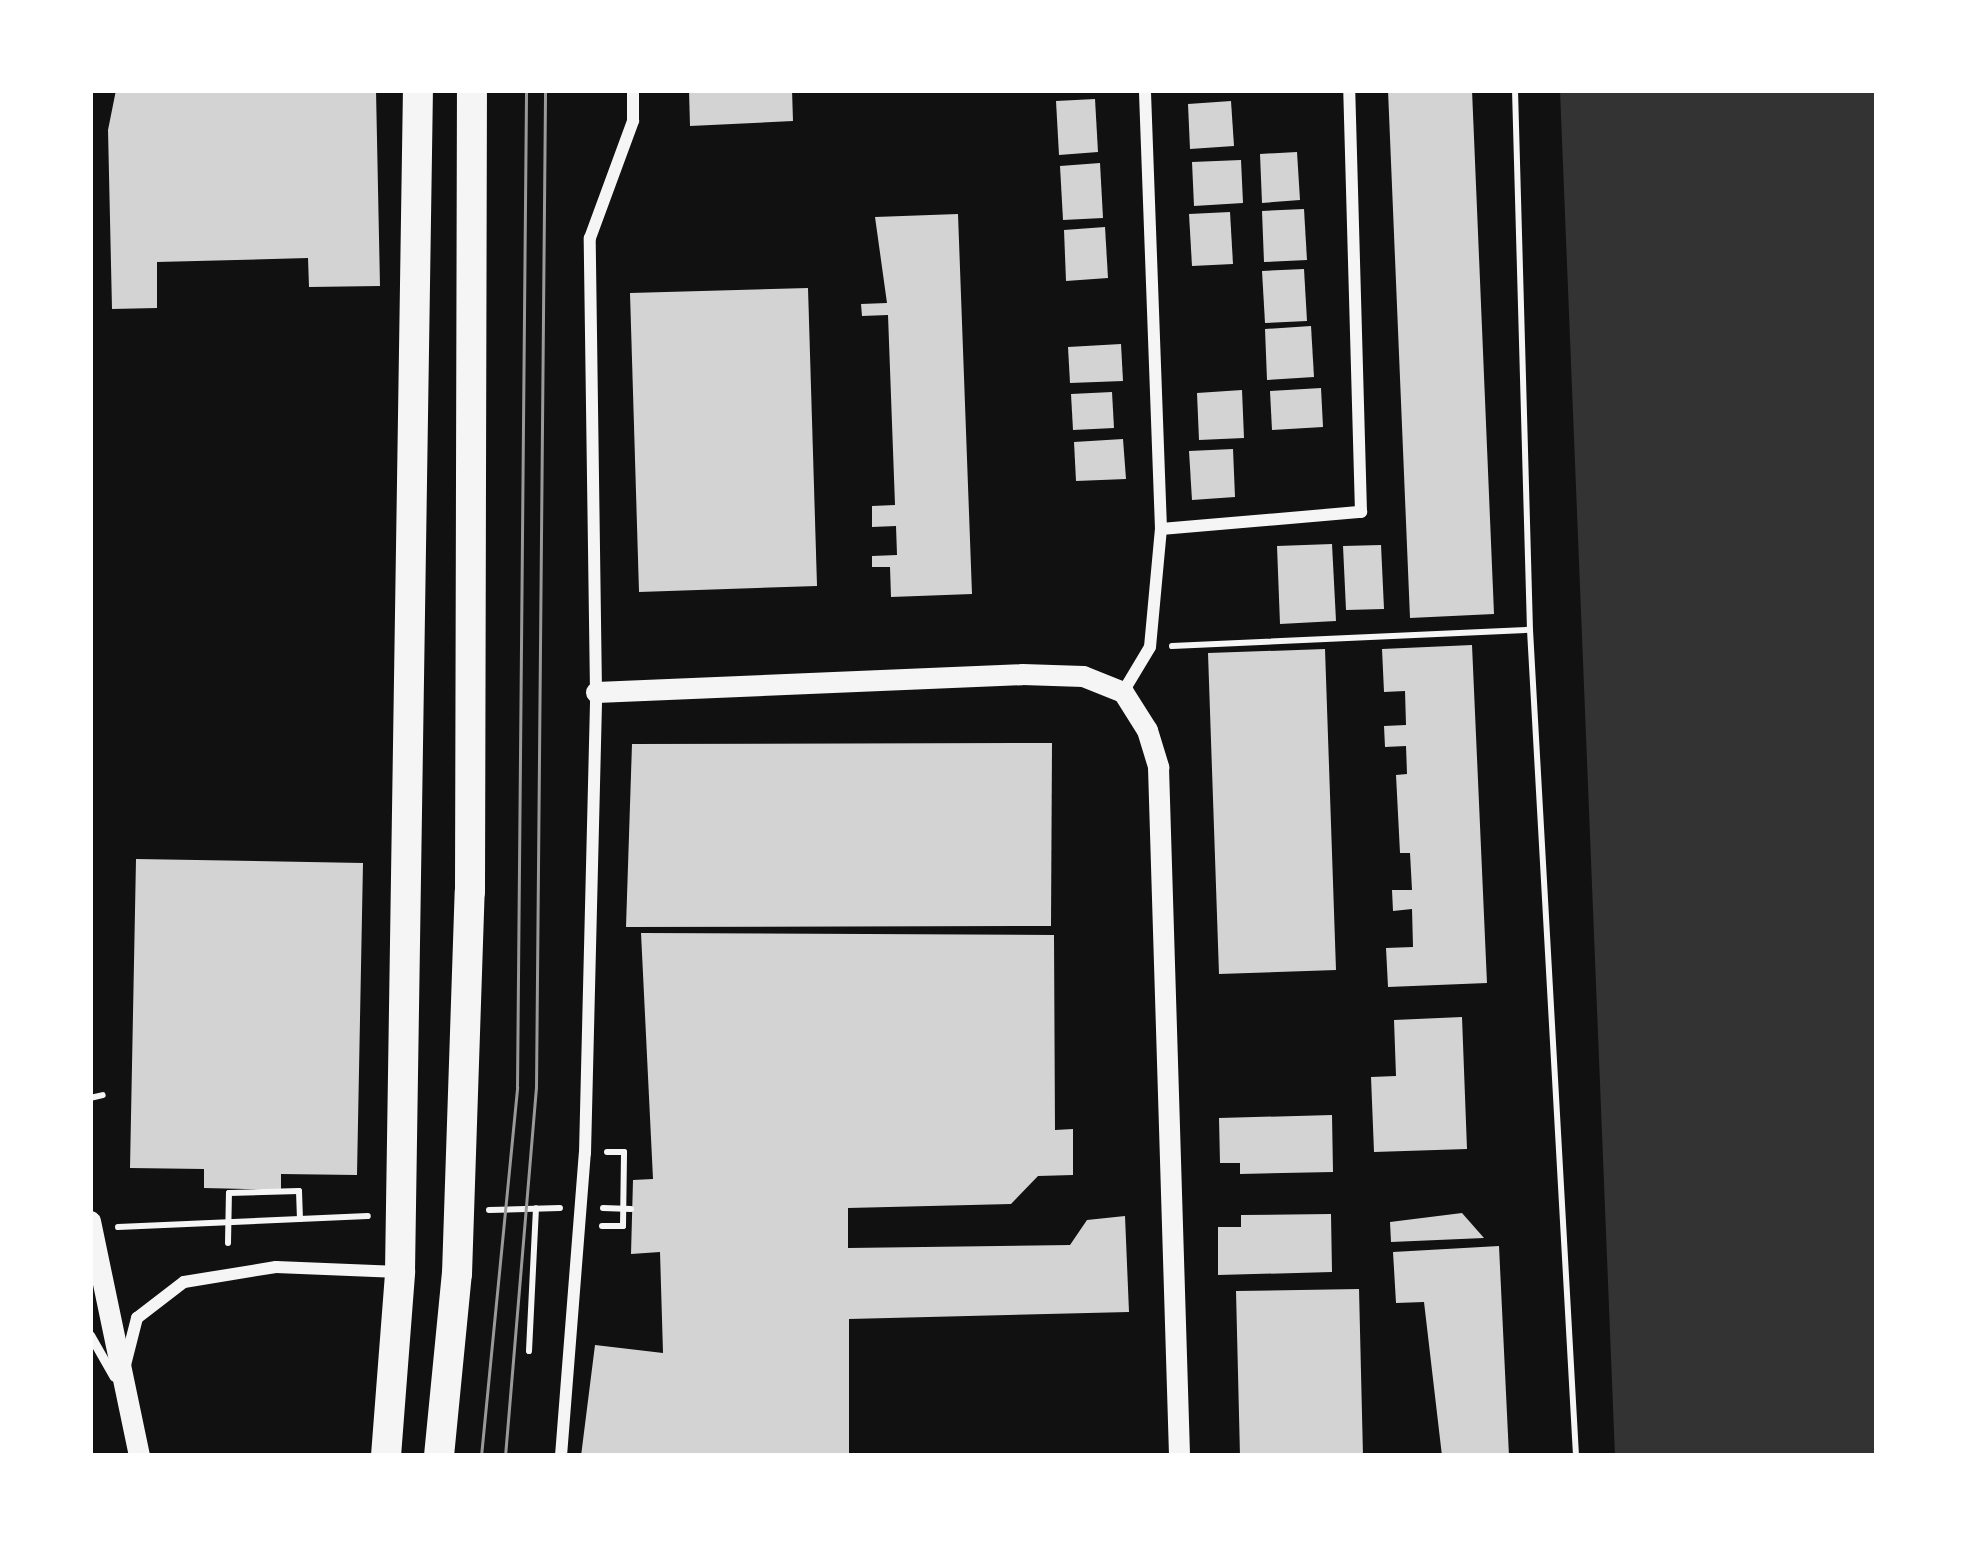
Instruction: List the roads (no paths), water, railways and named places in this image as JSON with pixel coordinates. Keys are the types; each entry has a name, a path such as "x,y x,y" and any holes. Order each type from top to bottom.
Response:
{"highway":[{"path":"386,1456 400,1272 418,90"},
{"path":"439,1456 457,1274 470,892 472,90"}],"street":[{"path":"561,1456 585,1153 596,692 590,238 632,121 633,90"},
{"path":"1123,692 1150,647 1161,529 1145,90"},
{"path":"1161,529 1361,512 1349,90"},
{"path":"596,692 1022,674 1083,676 1123,692 1148,730 1158,767 1179,1456"},
{"path":"90,1221 120,1387 139,1456"},
{"path":"120,1387 137,1318 184,1282 276,1267 400,1272"}],"lane":[{"path":"90,1334 120,1387"}],"tram line":[{"path":"481,1456 517,1087 526,90"},
{"path":"505,1456 536,1088 545,90"}]}
